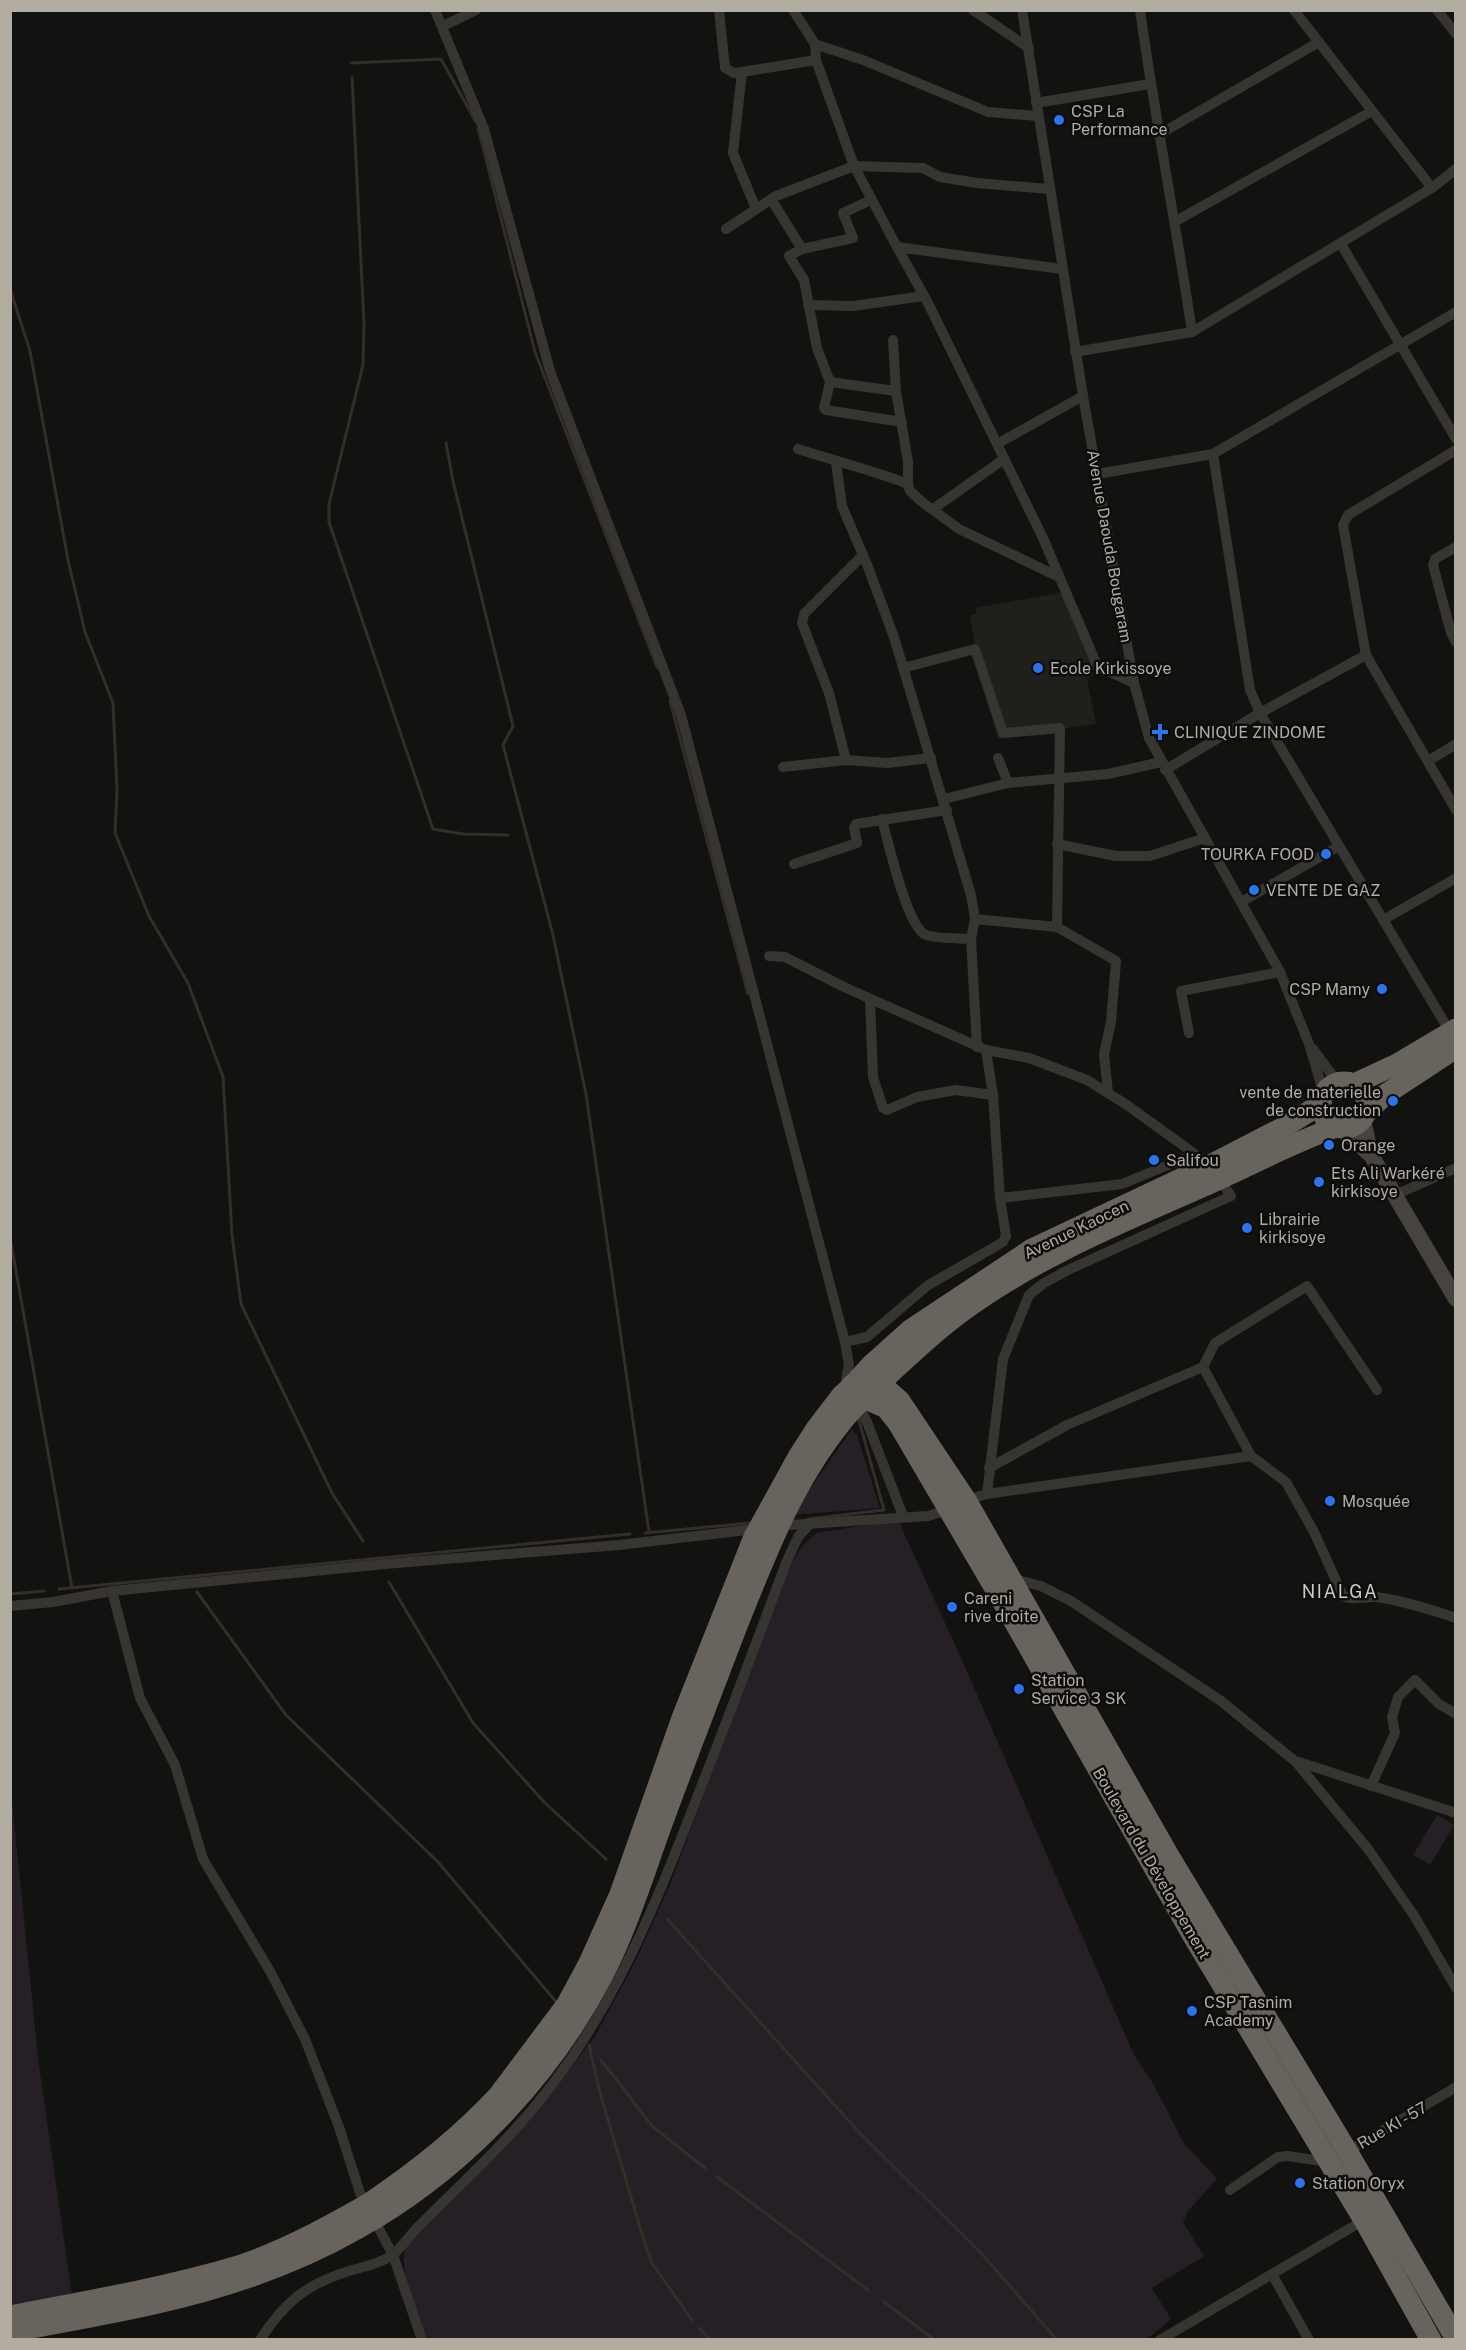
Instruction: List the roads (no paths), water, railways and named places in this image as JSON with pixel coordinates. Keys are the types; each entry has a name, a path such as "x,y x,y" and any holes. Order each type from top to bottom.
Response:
{"highway":[{"name":"Avenue Kaocen","path":"858,1394 870,1365 910,1330 1032,1249 1209,1166 1284,1127 1334,1091 1454,1036"},
{"path":"1365,1116 1365,1095 1334,1091 1324,1118 1339,1128 1357,1125 1386,1094 1454,1036"},
{"name":"Avenue Kaocen","path":"858,1394 906,1359 966,1308 1019,1274 1079,1242 1209,1166 1339,1128"},
{"path":"900,1401 898,1382 906,1359"},
{"path":"10,2316 206,2292 270,2271 331,2244 364,2215 419,2190 460,2157 509,2108 567,2018 603,1975 626,1899 775,1532 802,1481 858,1394"},
{"name":"Boulevard du Développement","path":"858,1394 900,1401 966,1500 1010,1578 1036,1641"},
{"name":"Boulevard du Développement","path":"858,1394 889,1411 948,1510 1036,1641 1065,1692 1169,1856 1338,2157 1455,2339"},
{"name":"Boulevard du Développement","path":"1338,2157 1364,2220 1431,2340"},
{"path":"10,2332 109,2305"}],"street":[{"path":"435,10 484,129 550,371 681,715 845,1342 849,1365 846,1380 867,1422 903,1516"},
{"path":"442,26 476,10"},
{"path":"719,10 726,68 734,73 816,60"},
{"path":"793,10 815,44 816,60 854,166 924,296 1043,538 1096,663 1099,667 1134,683"},
{"path":"973,10 1029,48"},
{"name":"Avenue Daouda Bougaram","path":"1022,10 1075,352 1134,683 1149,738 1280,972 1310,1044 1334,1091"},
{"path":"1140,10 1150,84 1176,221 1192,332"},
{"path":"1294,10 1432,188"},
{"path":"1437,10 1455,34"},
{"path":"1160,134 1319,42"},
{"path":"815,44 863,60 988,112 1038,116"},
{"path":"742,72 733,153 756,209"},
{"path":"1036,102 1150,84"},
{"path":"1176,221 1372,111"},
{"path":"726,230 771,199 854,166 923,168 940,177 968,182 1049,189"},
{"path":"1075,352 1192,332 1432,188 1455,169"},
{"path":"771,199 802,249"},
{"path":"871,200 843,213 853,238 802,249 789,256 804,280 817,348 830,382 824,408 902,422"},
{"path":"1341,244 1455,439"},
{"path":"897,247 1062,269"},
{"path":"808,305 853,306 924,296"},
{"path":"1097,474 1213,454 1455,312"},
{"path":"893,340 896,391 908,462 910,490 959,529 1059,577"},
{"path":"830,382 896,391"},
{"path":"997,444 1083,396"},
{"path":"798,449 836,462 870,469 908,484"},
{"path":"1455,450 1344,519 1342,525 1366,655 1455,810"},
{"path":"1213,454 1250,690 1260,713 1454,1036"},
{"path":"933,509 1004,459"},
{"path":"836,462 842,506 903,668 946,804 971,895 975,920 971,939 982,1048 993,1095 1000,1198 1006,1236 1004,1242 927,1286 867,1337 845,1342"},
{"path":"1455,547 1435,560 1432,565 1455,642"},
{"path":"846,760 829,693 802,623 804,614 862,555"},
{"path":"903,668 975,649 1001,731 1005,734 1060,728 1057,927"},
{"path":"794,864 857,843 854,828 856,824 946,804 1008,783 1108,774 1163,766 1366,655"},
{"path":"1428,761 1455,744"},
{"path":"783,767 846,760 887,763 931,758"},
{"path":"998,758 1008,783"},
{"path":"882,819 903,895 919,930 928,936 971,939"},
{"path":"1057,844 1116,856 1150,856 1205,838"},
{"path":"1241,902 1339,846"},
{"path":"1383,920 1455,878"},
{"path":"975,920 1057,927 1116,961 1111,1022 1104,1054 1108,1093"},
{"path":"769,956 785,957 870,999 982,1048 1029,1058 1087,1080 1209,1166 1231,1196 1068,1270 1029,1294 1003,1359 996,1429 988,1468 987,1494"},
{"path":"1189,1034 1181,991 1280,972"},
{"path":"870,999 873,1077 883,1108 887,1110 917,1097 956,1090 993,1095"},
{"name":"Avenue Daouda Bougaram","path":"1310,1044 1334,1091"},
{"path":"1365,1116 1371,1155"},
{"path":"1339,1128 1371,1155 1455,1299"},
{"path":"1000,1198 1122,1184 1209,1166"},
{"path":"1395,1195 1455,1168"},
{"path":"988,1468 1067,1425 1203,1367 1215,1343 1307,1286 1377,1390"},
{"path":"1203,1367 1251,1456 1286,1482 1343,1596 1349,1599 1373,1597 1392,1600 1421,1606 1455,1618"},
{"path":"790,1526 903,1516 928,1516 987,1494 1251,1456"},
{"path":"260,2340 280,2310 295,2298 329,2277 367,2268 393,2255 412,2232 477,2169 534,2108 586,2037 617,1986 649,1919 786,1563 798,1537 809,1525"},
{"path":"10,1606 53,1602 112,1591 385,1564 619,1545 747,1530"},
{"path":"1010,1578 1041,1586 1088,1612 1221,1701 1296,1761 1374,1858 1415,1917 1455,1988"},
{"path":"112,1591 140,1698 175,1766 203,1859 271,1973 305,2039 339,2127 360,2193 393,2255 422,2340"},
{"path":"1371,1786 1395,1733 1392,1717 1398,1697 1415,1680 1439,1704 1455,1714"},
{"path":"1296,1761 1455,1813"},
{"name":"Rue KI - 57","path":"1338,2157 1455,2088"},
{"path":"1230,2190 1278,2157 1338,2157"},
{"path":"1160,2340 1364,2220"},
{"path":"1272,2274 1309,2340"}],"waterway":[{"path":"351,63 441,59 476,122"},
{"path":"352,77 364,324 363,365 329,504 329,522 433,829 463,834 508,835"},
{"path":"478,128 535,352 657,667"},
{"path":"10,289 30,351 68,560 85,632 113,703 117,790 115,833 149,916 188,983 223,1077 232,1235 241,1304 332,1493 363,1541"},
{"path":"446,443 453,481 513,726 503,745 553,935 586,1094 649,1532"},
{"path":"670,701 748,994"},
{"path":"10,1237 72,1588"},
{"path":"808,1519 884,1510 858,1417"},
{"path":"645,1533 750,1523"},
{"path":"59,1589 630,1534"},
{"path":"389,1582 473,1723 545,1803 606,1859"},
{"path":"10,1594 44,1591"},
{"path":"197,1592 286,1715 438,1862 557,2003"},
{"path":"667,1919 858,2131 983,2255 1057,2340"},
{"path":"589,2045 600,2093 652,2263 692,2320"},
{"path":"601,2060 653,2127 705,2168"},
{"path":"717,2177 869,2291"},
{"path":"883,2301 935,2340"},
{"path":"699,2328 710,2340"}],"place":[{"name":"CSP La Performance","path":"1059,120"},
{"name":"Ecole Kirkissoye","path":"1038,668"},
{"name":"CLINIQUE ZINDOME","path":"1160,732"},
{"name":"TOURKA FOOD","path":"1326,854"},
{"name":"VENTE DE GAZ","path":"1254,890"},
{"name":"CSP Mamy","path":"1382,989"},
{"name":"vente de materielle de construction","path":"1393,1101"},
{"name":"Orange","path":"1329,1145"},
{"name":"Salifou","path":"1154,1160"},
{"name":"Ets Ali Warkéré kirkisoye","path":"1319,1182"},
{"name":"Librairie kirkisoye","path":"1247,1228"},
{"name":"Mosquée","path":"1330,1501"},
{"name":"Careni rive droite","path":"952,1607"},
{"name":"Station Service 3 SK","path":"1019,1689"},
{"name":"CSP Tasnim Academy","path":"1192,2011"},
{"name":"Station Oryx","path":"1300,2183"}],"district":[{"name":"NIALGA","path":"1340,1592"}]}
